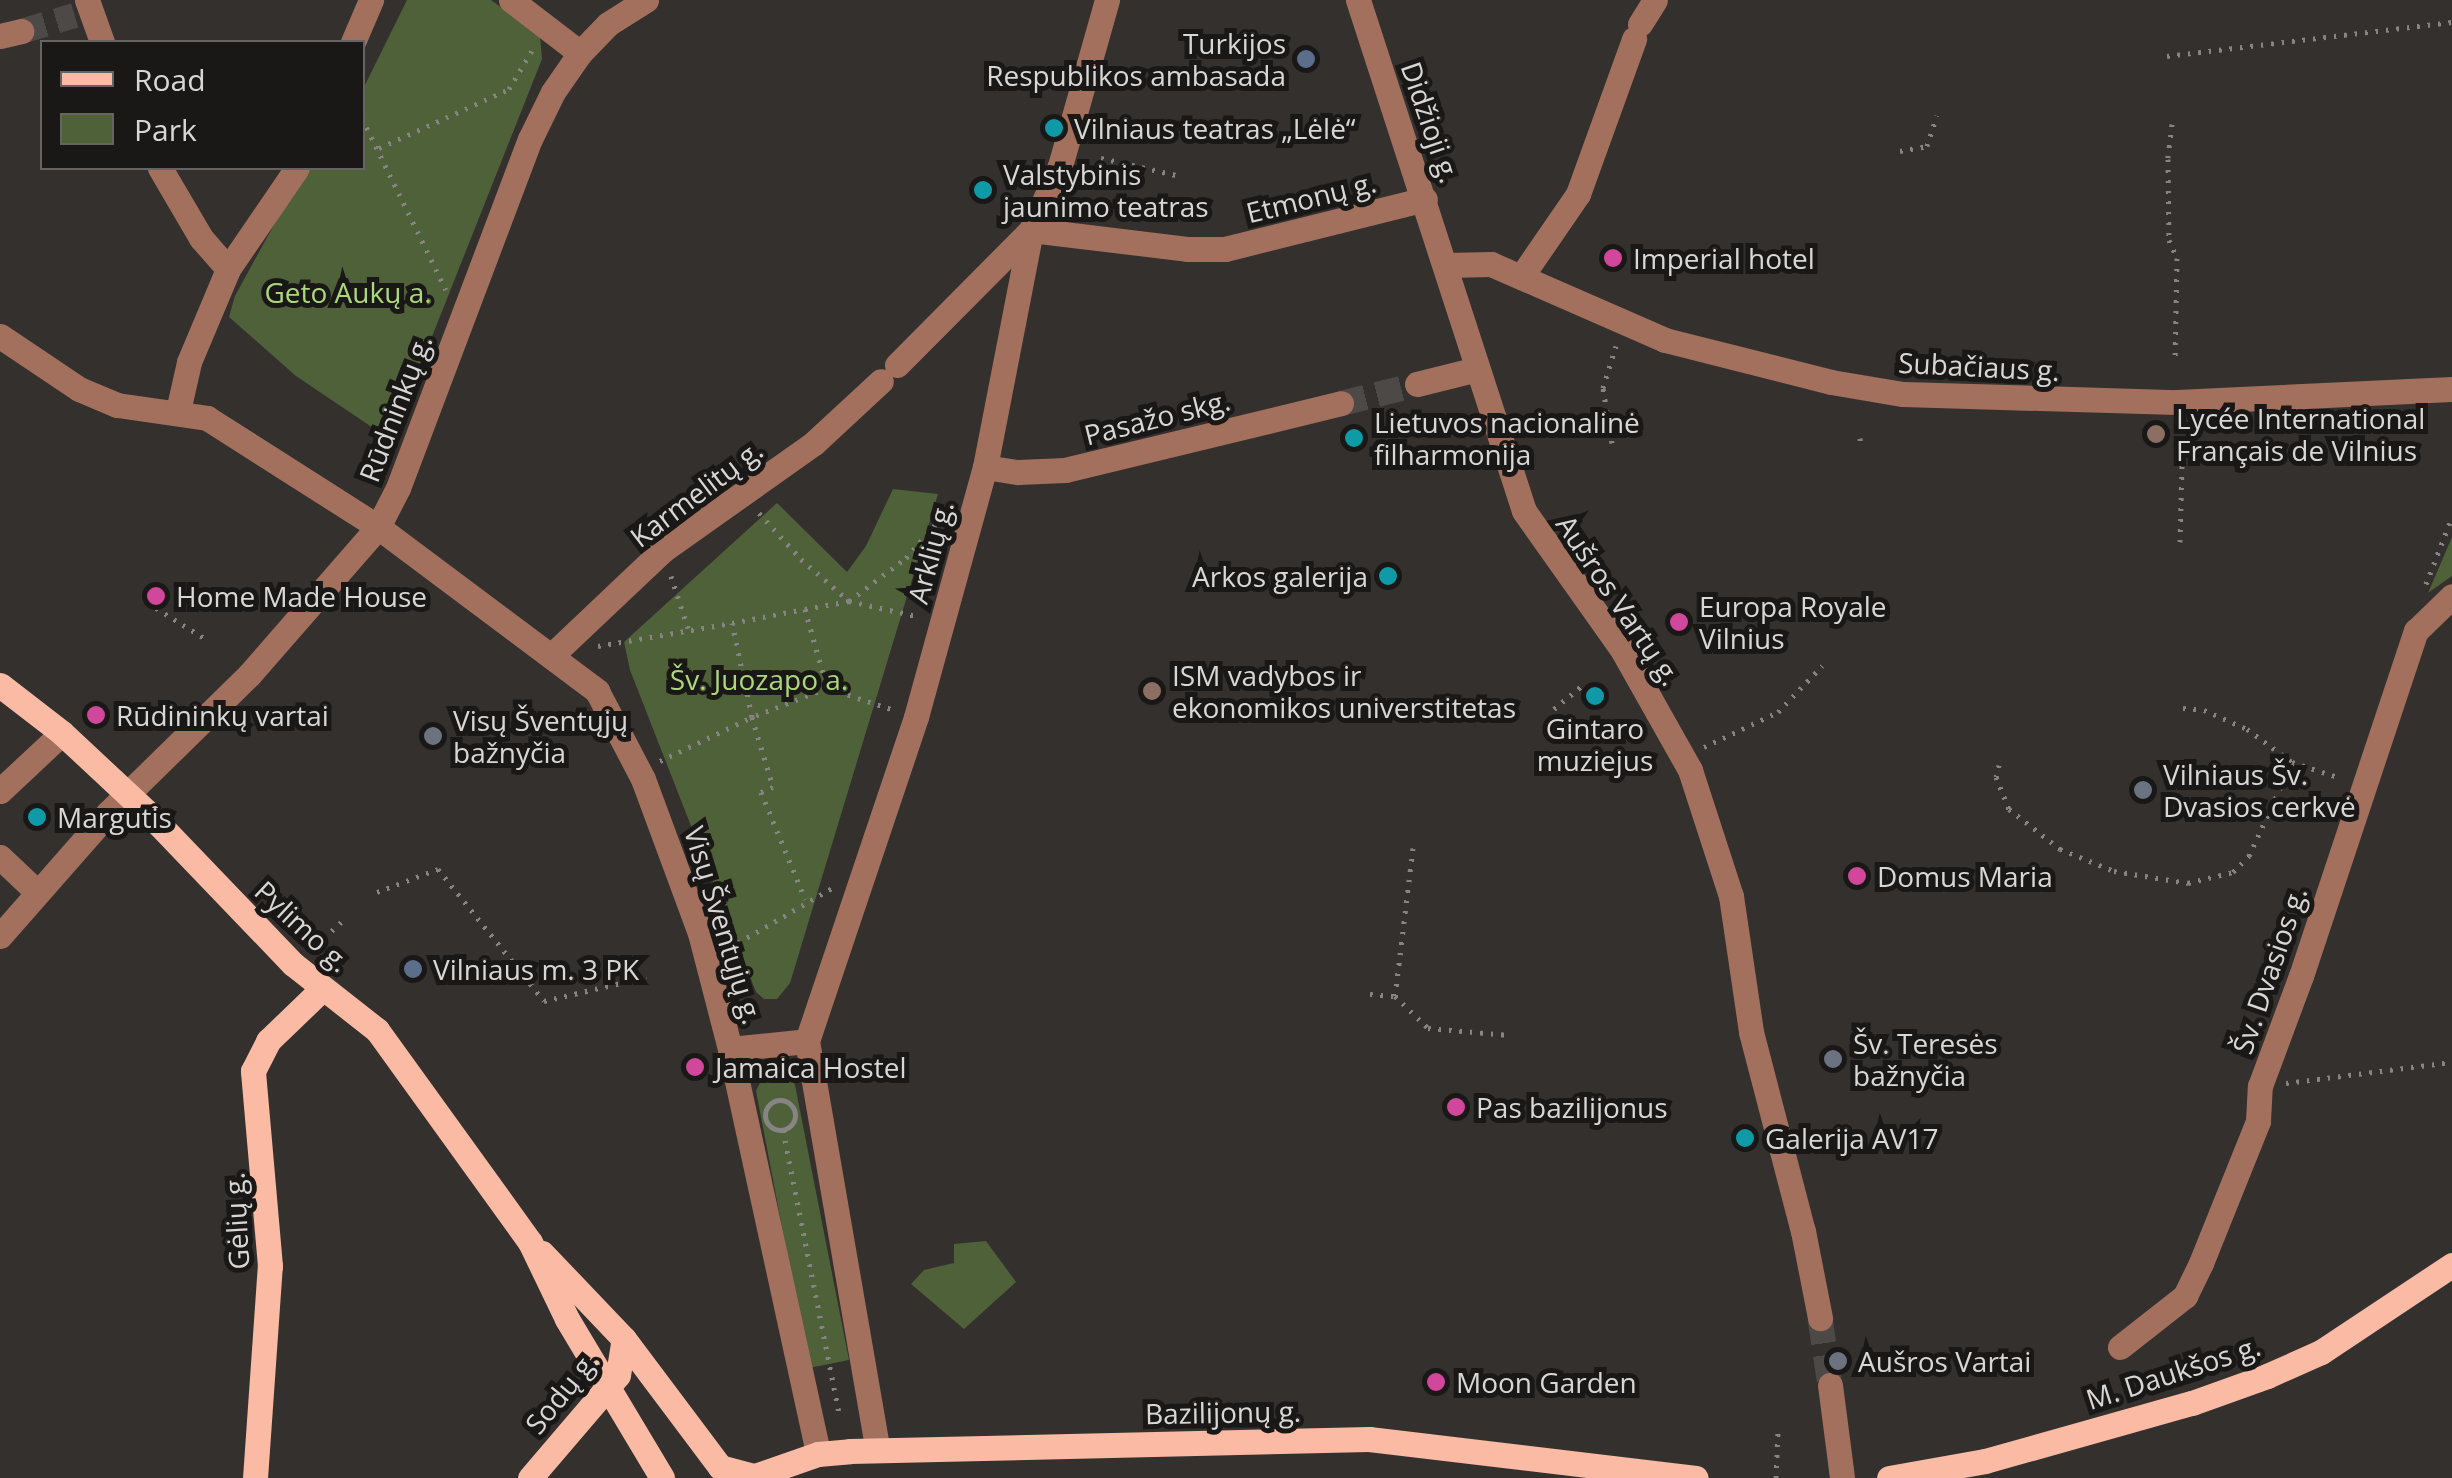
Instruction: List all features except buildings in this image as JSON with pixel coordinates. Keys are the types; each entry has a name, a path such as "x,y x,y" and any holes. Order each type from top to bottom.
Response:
{"main road":[{"name":"Pylimo g.","path":"0,685 62,733 128,795 293,964 377,1030 530,1242 607,1389 662,1478"},
{"name":"Gėlių g.","path":"255,1478 270,1266 253,1071 268,1041 323,988"},
{"name":"Pylimo g.","path":"530,1242 590,1298 624,1339 719,1472"},
{"name":"M. Daukšos g.","path":"1889,1478 1987,1469 2267,1376 2320,1352 2452,1265"},
{"name":"Sodų g.","path":"530,1478 607,1389 624,1361 624,1339"},
{"name":"Bazilijonų g.","path":"719,1472 752,1477 818,1454 878,1450 1370,1440 1696,1478"}],"street":[{"path":"354,40 371,0"},
{"path":"511,0 580,53"},
{"name":"Rūdninkų g.","path":"0,936 128,795 249,675 378,527 530,139 553,92 580,53 608,24 646,0"},
{"name":"Arklių g.","path":"807,1041 916,717 985,467 1031,230 1060,166 1107,0"},
{"name":"Didžioji g.","path":"1358,0 1446,265"},
{"path":"1522,277 1578,194 1637,32 1655,0"},
{"path":"84,8 101,40"},
{"path":"161,170 215,258 228,268"},
{"path":"178,411 189,362 228,268 296,170"},
{"name":"Etmonų g.","path":"1031,230 1187,250 1225,248 1426,199"},
{"name":"Karmelitų g.","path":"551,656 663,550 814,443 1031,230"},
{"name":"Subačiaus g.","path":"1446,265 1491,264 1623,324 1771,368 1904,394 2178,402 2452,389"},
{"name":"Aušros Vartų g.","path":"1446,265 1524,511 1623,651 1683,756 1731,896 1751,1032 1803,1231 1820,1318"},
{"name":"Visų Šventųjų g.","path":"0,336 78,390 116,405 207,418 378,527 597,692 639,770 668,840 708,961 818,1454"},
{"path":"1418,384 1477,370"},
{"name":"Pasažo skg.","path":"985,467 1018,472 1064,470 1341,403"},
{"name":"Šv. Dvasios g.","path":"2120,1347 2185,1296 2258,1121 2260,1086 2301,976 2416,631 2429,614 2452,596"},
{"path":"0,792 62,733"},
{"path":"0,857 37,892"},
{"path":"730,1049 807,1041 878,1450"},
{"path":"1830,1385 1842,1478"}],"path":[{"path":"2166,56 2452,22"},
{"path":"379,148 509,90 546,26"},
{"path":"1900,151 1927,146 1937,116"},
{"path":"365,123 450,299 467,306"},
{"path":"2172,124 2169,240 2176,258 2175,359"},
{"path":"1102,158 1176,174"},
{"path":"1612,444 1603,388 1623,324"},
{"path":"1860,438 1861,447"},
{"path":"2180,542 2182,465"},
{"path":"740,493 801,559 849,601"},
{"path":"849,601 906,558 946,512"},
{"path":"2429,614 2421,598 2452,517"},
{"path":"663,550 688,629"},
{"path":"551,656 849,601 942,622"},
{"path":"156,608 204,638"},
{"path":"805,608 827,688"},
{"path":"732,622 752,716 773,787 762,792 806,899"},
{"path":"1683,756 1778,712 1822,666"},
{"path":"1554,709 1581,686"},
{"path":"639,770 752,716 827,688 916,717"},
{"path":"2183,708 2204,710 2247,729 2292,762 2364,783"},
{"path":"1999,765 1996,776 2009,809 2060,849 2114,871 2188,882 2233,872 2249,856 2292,762"},
{"path":"1395,996 1413,848"},
{"path":"377,892 438,869 544,1001 646,977"},
{"path":"708,961 806,899 866,872"},
{"path":"324,938 342,920"},
{"path":"1370,994 1395,996 1428,1028 1509,1035"},
{"path":"2260,1086 2452,1062"},
{"path":"775,1100 785,1100 795,1111 792,1125 783,1130 772,1129 766,1121 766,1106 775,1100"},
{"path":"783,1130 840,1417"},
{"path":"810,1420 873,1412"},
{"path":"1776,1478 1778,1430"}],"green space":[{"name":"Geto Aukų a.","path":"407,0 491,0 540,36 542,59 391,440 296,376 229,317 235,296 304,170 365,170 365,85"},
{"name":"Šv. Juozapo a.","path":"893,489 938,494 790,983 777,999 764,999 756,992 630,670 624,642 777,503 847,572 866,546"},
{"path":"2452,537 2452,576 2428,593"},
{"path":"778,1074 792,1079 795,1085 849,1360 809,1368 756,1091 762,1079"},
{"path":"986,1241 1016,1282 964,1329 911,1284 924,1270 954,1263 954,1244"}],"tunnel":[{"path":"21,31 75,15"},
{"path":"1341,403 1417,384"},
{"path":"1820,1318 1830,1385"}],"place":[{"name":"Turkijos Respublikos ambasada","path":"1306,59"},
{"name":"Vilniaus teatras „Lėlė“","path":"1054,128"},
{"name":"Valstybinis jaunimo teatras","path":"983,190"},
{"name":"Imperial hotel","path":"1613,258"},
{"name":"Lycée International Français de Vilnius","path":"2156,434"},
{"name":"Lietuvos nacionalinė filharmonija","path":"1354,438"},
{"name":"Arkos galerija","path":"1388,576"},
{"name":"Home Made House","path":"156,596"},
{"name":"Europa Royale Vilnius","path":"1679,622"},
{"name":"ISM vadybos ir ekonomikos universtitetas","path":"1152,691"},
{"name":"Gintaro muziejus","path":"1595,696"},
{"name":"Rūdininkų vartai","path":"96,715"},
{"name":"Visų Šventųjų bažnyčia","path":"433,736"},
{"name":"Vilniaus Šv. Dvasios cerkvė","path":"2143,790"},
{"name":"Margutis","path":"37,817"},
{"name":"Domus Maria","path":"1857,876"},
{"name":"Vilniaus m. 3 PK","path":"413,969"},
{"name":"Šv. Teresės bažnyčia","path":"1833,1059"},
{"name":"Jamaica Hostel","path":"695,1067"},
{"name":"Pas bazilijonus","path":"1456,1107"},
{"name":"Galerija AV17","path":"1745,1138"},
{"name":"Aušros Vartai","path":"1838,1361"},
{"name":"Moon Garden","path":"1436,1382"}]}
